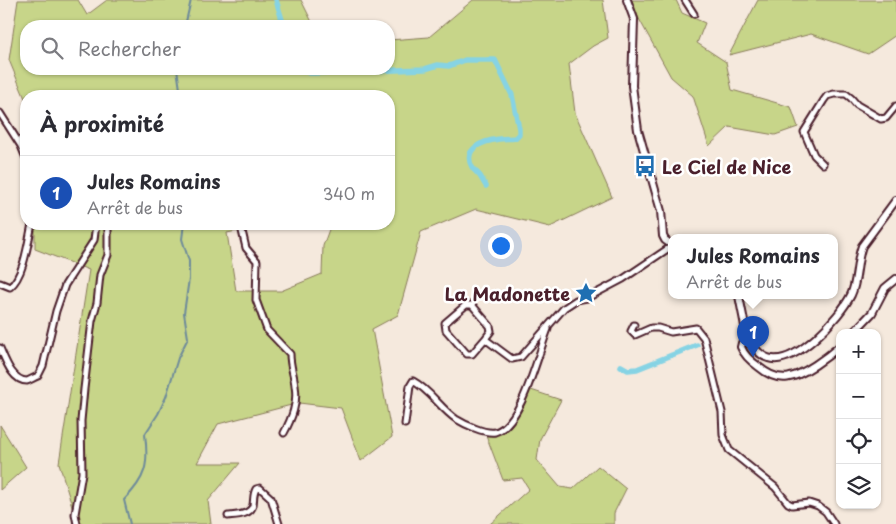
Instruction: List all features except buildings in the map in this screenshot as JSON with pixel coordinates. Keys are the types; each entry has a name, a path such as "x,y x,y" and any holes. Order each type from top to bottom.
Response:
{"street":[{"path":"627,0 634,19 632,86 638,130 661,211 663,236 668,243"},
{"path":"684,0 694,14"},
{"path":"823,164 814,155 804,132 827,96 838,93 846,94 857,105 882,120 896,106"},
{"path":"0,113 20,144"},
{"path":"740,299 748,341 763,356 769,359 780,360 799,352 818,336 851,296 862,246 896,200"},
{"path":"0,284 10,287 16,282 31,230"},
{"path":"0,348 12,373 18,378 26,381 38,376 43,366 56,311 65,285 94,240 95,230"},
{"path":"77,524 75,514 82,473 84,389 92,321 97,302 100,275 108,254 108,230"},
{"path":"242,231 246,248 257,261 256,300 267,330 290,354 290,366 296,387 294,415 284,433"},
{"path":"486,339 512,360 521,357 564,308 576,300 587,298 623,279 668,249"},
{"path":"857,329 872,313 885,288 896,278"},
{"path":"466,305 472,305 490,326 491,331 486,339 472,354 467,354 446,330 445,323 466,305"},
{"path":"405,424 410,386 413,381 428,392 453,418 463,424 488,432 495,432 501,429 511,420 523,399 551,324"},
{"path":"634,325 631,331 635,335 651,328 671,332 696,328 704,338 722,412 723,435 729,450 775,488 792,506 809,503 818,506 826,512 834,524"},
{"path":"748,341 741,345 742,350 748,357 770,374 783,378 802,374 836,349"},
{"path":"228,516 250,511 253,508 254,493 256,489 260,488 271,498 279,524"}],"green space":[{"path":"18,0 78,0 87,15 107,0 301,0 311,20 20,20 20,75 395,75 395,40 429,37 473,0 603,0 608,38 593,46 569,64 575,113 612,197 550,227 476,209 421,232 398,315 372,329 392,437 361,461 341,408 299,403 218,424 197,463 240,463 208,501 211,524 82,524 74,513 59,463 89,270 35,249 35,230 242,230 227,233 236,291 281,291 322,274 323,246 329,230 395,230 395,90 21,90 9,60"},
{"path":"632,0 676,0 682,13 705,23 697,43 726,62 732,90 791,107 798,127 775,135 729,127 709,146 693,96 671,77 638,17"},
{"path":"758,0 896,0 896,35 868,54 811,34 729,55"},
{"path":"528,389 561,400 540,439 537,460 560,487 573,489 598,466 626,489 614,513 614,524 490,524 529,489 522,478 503,480 486,435 515,420"},
{"path":"0,425 26,467 0,490"}],"waterway":[{"path":"186,20 191,0"},
{"path":"276,0 282,20"},
{"path":"395,70 425,69 438,65 449,66 465,60 495,60 512,95 519,134 515,138 481,144 472,150 470,155 472,167 486,186"},
{"path":"178,75 180,90"},
{"path":"130,524 124,500 141,478 146,463 145,434 166,397 178,358 188,338 184,313 189,279 189,261 182,239 183,230"},
{"path":"621,366 628,370 637,369 697,345"}],"place":[{"name":"Le Ciel de Nice","path":"645,166"},
{"name":"La Madonette","path":"586,293"},
{"name":"Jules Romains","path":"753,357"}]}
